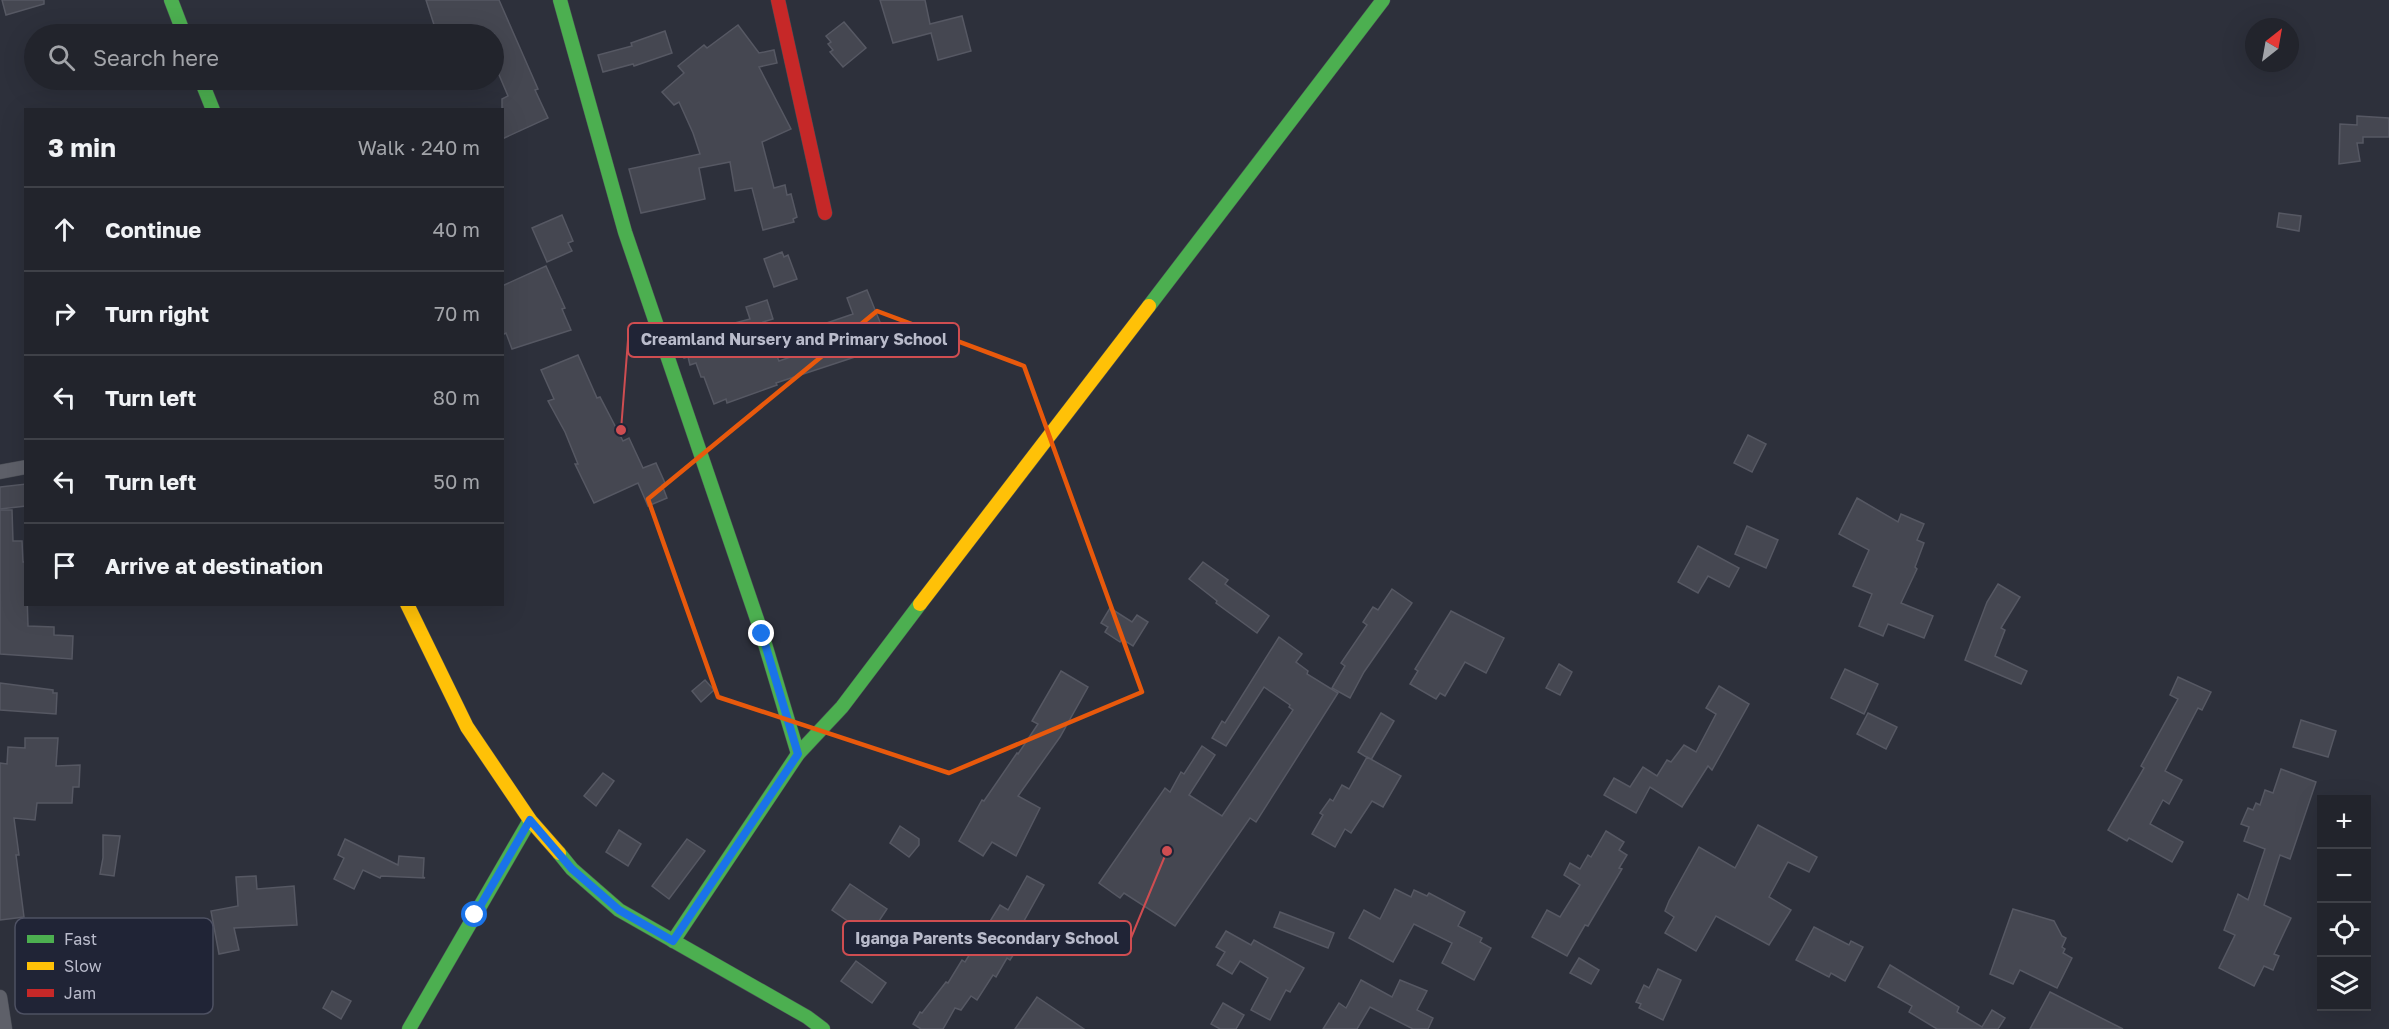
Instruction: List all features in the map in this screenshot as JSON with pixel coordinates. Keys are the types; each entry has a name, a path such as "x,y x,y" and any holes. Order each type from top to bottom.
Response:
{"street":[{"path":"171,0 180,24"},
{"path":"560,0 625,232 762,634 798,754"},
{"path":"778,0 825,213"},
{"path":"673,941 798,754 842,707 1383,0"},
{"path":"205,90 212,108"},
{"path":"0,472 24,467"},
{"path":"408,606 467,727 530,820 572,869 619,910 804,1023 823,1029"},
{"path":"410,1029 530,820"},
{"path":"0,997 5,1029"}],"highlighted area":[{"path":"877,311 1024,366 1142,692 949,773 718,697 648,499"}],"building":[{"path":"2,0 44,0 44,4 6,15"},
{"path":"426,0 499,0 538,89 535,90 548,118 504,138 502,99 508,96 504,87 504,24 434,24"},
{"path":"880,0 925,0 930,24 962,16 971,51 938,60 931,33 893,43"},
{"path":"844,22 866,48 843,67 830,52 833,50 828,44 831,42 826,36"},
{"path":"738,25 759,53 774,50 777,63 759,67 791,129 762,142 774,188 785,185 787,195 791,194 797,217 793,219 794,222 763,230 752,188 735,191 730,162 699,168 705,199 641,213 629,169 700,154 679,102 674,105 662,92 684,73 678,66 704,45 707,48"},
{"path":"665,31 672,53 634,66 633,64 603,72 598,55 632,46 631,43"},
{"path":"2357,116 2389,118 2389,137 2363,137 2363,143 2357,143 2360,161 2339,164 2340,124 2357,125"},
{"path":"2279,213 2301,216 2299,231 2277,227"},
{"path":"562,215 573,241 568,243 572,251 547,262 532,228"},
{"path":"782,252 784,257 788,255 797,279 774,287 764,259"},
{"path":"546,266 565,308 562,309 571,330 512,349 506,333 504,334 504,285"},
{"path":"867,290 882,327 855,338 861,355 776,383 777,385 727,403 726,399 714,404 704,377 701,377 696,363 690,365 688,357 684,358 678,339 682,338 680,332 706,324 708,330 750,319 746,307 767,300 773,319 763,322 779,361 819,347 812,328 853,314 847,298"},
{"path":"578,355 597,398 600,397 623,441 629,438 643,468 656,463 665,483 662,485 667,498 648,506 638,483 594,503 575,464 578,464 565,432 548,401 554,399 541,370"},
{"path":"1748,435 1766,444 1752,472 1734,463"},
{"path":"24,484 24,506 0,509 0,487"},
{"path":"1857,498 1898,522 1901,514 1924,524 1917,540 1924,543 1915,567 1917,569 1901,603 1933,616 1924,638 1888,624 1883,636 1859,626 1872,594 1853,586 1869,550 1839,534"},
{"path":"0,510 12,510 13,541 22,541 24,606 27,606 28,626 54,627 54,635 73,636 72,659 0,654"},
{"path":"1747,526 1778,540 1766,568 1735,554"},
{"path":"1698,546 1739,568 1729,587 1708,576 1698,593 1678,582"},
{"path":"1203,562 1228,580 1225,584 1269,616 1257,633 1216,603 1217,601 1189,579"},
{"path":"1998,584 2020,597 2001,628 2005,630 1995,656 2027,671 2021,684 1965,660 1987,602"},
{"path":"1392,589 1412,603 1364,672 1350,698 1332,688 1345,666 1341,663 1367,625 1363,622 1373,607 1378,610"},
{"path":"1110,608 1132,622 1137,615 1148,622 1133,646 1122,639 1120,642 1105,632 1108,627 1101,623"},
{"path":"1451,611 1504,638 1486,673 1465,662 1445,696 1440,693 1436,699 1410,684 1418,671 1415,669"},
{"path":"1279,637 1302,654 1296,662 1308,671 1307,674 1338,693 1256,822 1250,818 1175,926 1124,893 1120,898 1099,883 1165,788 1170,792 1181,772 1184,774 1202,746 1215,755 1189,795 1222,816 1293,710 1289,707 1290,705 1264,687 1226,746 1212,738 1222,721 1225,723"},
{"path":"1559,664 1572,672 1560,695 1546,688"},
{"path":"1845,669 1878,684 1864,714 1831,698"},
{"path":"1061,671 1088,687 1060,737 1018,796 1040,808 1016,856 992,842 983,856 959,841 982,800 984,801 1038,724 1032,721"},
{"path":"2178,677 2211,692 2202,710 2198,708 2165,771 2182,780 2169,804 2163,800 2150,824 2183,842 2172,862 2129,838 2127,841 2108,830 2144,768 2141,766 2178,699 2170,695"},
{"path":"705,680 714,690 701,702 692,691"},
{"path":"0,683 53,690 53,693 57,693 56,714 0,710"},
{"path":"1719,686 1749,704 1712,770 1708,766 1682,807 1650,787 1636,813 1604,795 1614,778 1630,787 1643,767 1657,776 1667,760 1671,762 1684,745 1696,752 1716,714 1706,708"},
{"path":"1381,713 1394,721 1371,760 1358,752"},
{"path":"1868,713 1897,727 1886,749 1857,734"},
{"path":"2301,720 2336,731 2328,757 2293,747"},
{"path":"25,738 58,738 56,766 80,765 79,787 73,787 72,803 37,803 35,820 14,818 24,917 0,920 0,763 7,764 8,747 25,748"},
{"path":"1367,757 1401,776 1383,807 1372,801 1351,833 1345,829 1335,847 1312,834 1323,815 1320,813 1330,799 1333,801 1342,785 1349,789"},
{"path":"2281,769 2316,782 2290,859 2280,855 2264,905 2291,918 2274,954 2279,956 2273,970 2264,966 2254,986 2219,968 2235,935 2224,930 2238,894 2248,900 2265,849 2244,841 2249,827 2241,824 2248,808 2253,810 2256,803 2260,805 2265,790 2273,793"},
{"path":"603,773 614,781 596,806 584,796"},
{"path":"1758,825 1817,857 1809,872 1788,862 1769,897 1791,910 1769,945 1716,916 1696,951 1665,933 1674,917 1665,911 1699,847 1735,868"},
{"path":"900,826 919,839 919,845 909,857 890,843"},
{"path":"619,830 641,844 628,866 606,852"},
{"path":"1606,831 1624,842 1619,850 1627,855 1619,868 1622,869 1567,956 1532,937 1547,910 1560,917 1580,885 1564,875 1570,863 1580,869 1588,855 1591,857"},
{"path":"103,835 120,836 114,876 100,874"},
{"path":"345,839 398,865 399,856 424,858 423,877 425,878 381,876 380,878 363,870 354,889 334,879 344,858 338,855"},
{"path":"687,839 705,851 669,899 652,886"},
{"path":"256,876 257,889 294,886 297,925 234,928 239,950 219,954 211,911 238,906 236,877"},
{"path":"1027,876 1044,885 1024,921 1032,926 1010,960 1007,958 996,977 993,975 977,1000 971,996 961,1010 955,1008 943,1029 921,1029 913,1024 920,1012 922,1013 946,982 948,983 962,960 965,962 1000,905 1008,910"},
{"path":"850,884 887,909 869,936 832,910"},
{"path":"1395,889 1411,897 1414,890 1427,896 1429,893 1465,912 1458,926 1482,938 1480,942 1491,948 1474,980 1442,963 1452,943 1414,924 1393,962 1349,938 1364,910 1380,919"},
{"path":"2013,909 2054,921 2062,936 2066,938 2062,947 2065,949 2063,953 2072,958 2057,988 2020,970 2013,984 1990,974"},
{"path":"1280,912 1334,933 1328,948 1274,927"},
{"path":"1814,927 1849,945 1851,941 1863,947 1845,981 1831,973 1829,977 1796,960"},
{"path":"1226,931 1251,945 1254,940 1304,968 1290,992 1286,990 1270,1020 1251,1010 1268,978 1240,961 1232,974 1217,965 1225,952 1216,947"},
{"path":"1579,958 1599,970 1591,984 1570,973"},
{"path":"856,961 886,983 872,1003 841,981"},
{"path":"1890,965 1959,1007 1957,1012 1982,1027 1992,1010 2005,1018 1998,1029 1937,1029 1909,1012 1912,1006 1878,987"},
{"path":"1658,969 1681,980 1663,1020 1639,1008 1641,1004 1636,1002 1644,985 1649,988"},
{"path":"1361,980 1392,997 1400,980 1427,991 1417,1010 1433,1018 1428,1029 1413,1029 1370,1007 1357,1029 1323,1029 1339,1003 1346,1008"},
{"path":"332,991 351,1001 341,1019 323,1008"},
{"path":"2050,992 2123,1029 2030,1029"},
{"path":"1037,997 1084,1029 1015,1029"},
{"path":"1223,1003 1244,1015 1236,1029 1220,1029 1211,1024"}],"traffic: fast":[{"path":"171,0 180,24"},
{"path":"560,0 625,232 762,634 798,754"},
{"path":"1149,306 1383,0"},
{"path":"205,90 212,108"},
{"path":"673,941 798,754 842,707 920,604"},
{"path":"409,1029 530,820"},
{"path":"559,853 572,869 619,910 807,1017 823,1029"}],"traffic: slow":[{"path":"920,604 1149,306"},
{"path":"408,606 467,727 530,820 559,853"}],"traffic: jam":[{"path":"778,0 825,213"}],"place":[{"name":"Creamland Nursery and Primary School","path":"621,430"},
{"name":"Iganga Parents Secondary School","path":"1167,851"}],"route":[{"path":"475,915 530,820 572,869 619,910 673,941 798,754 762,634"}]}
